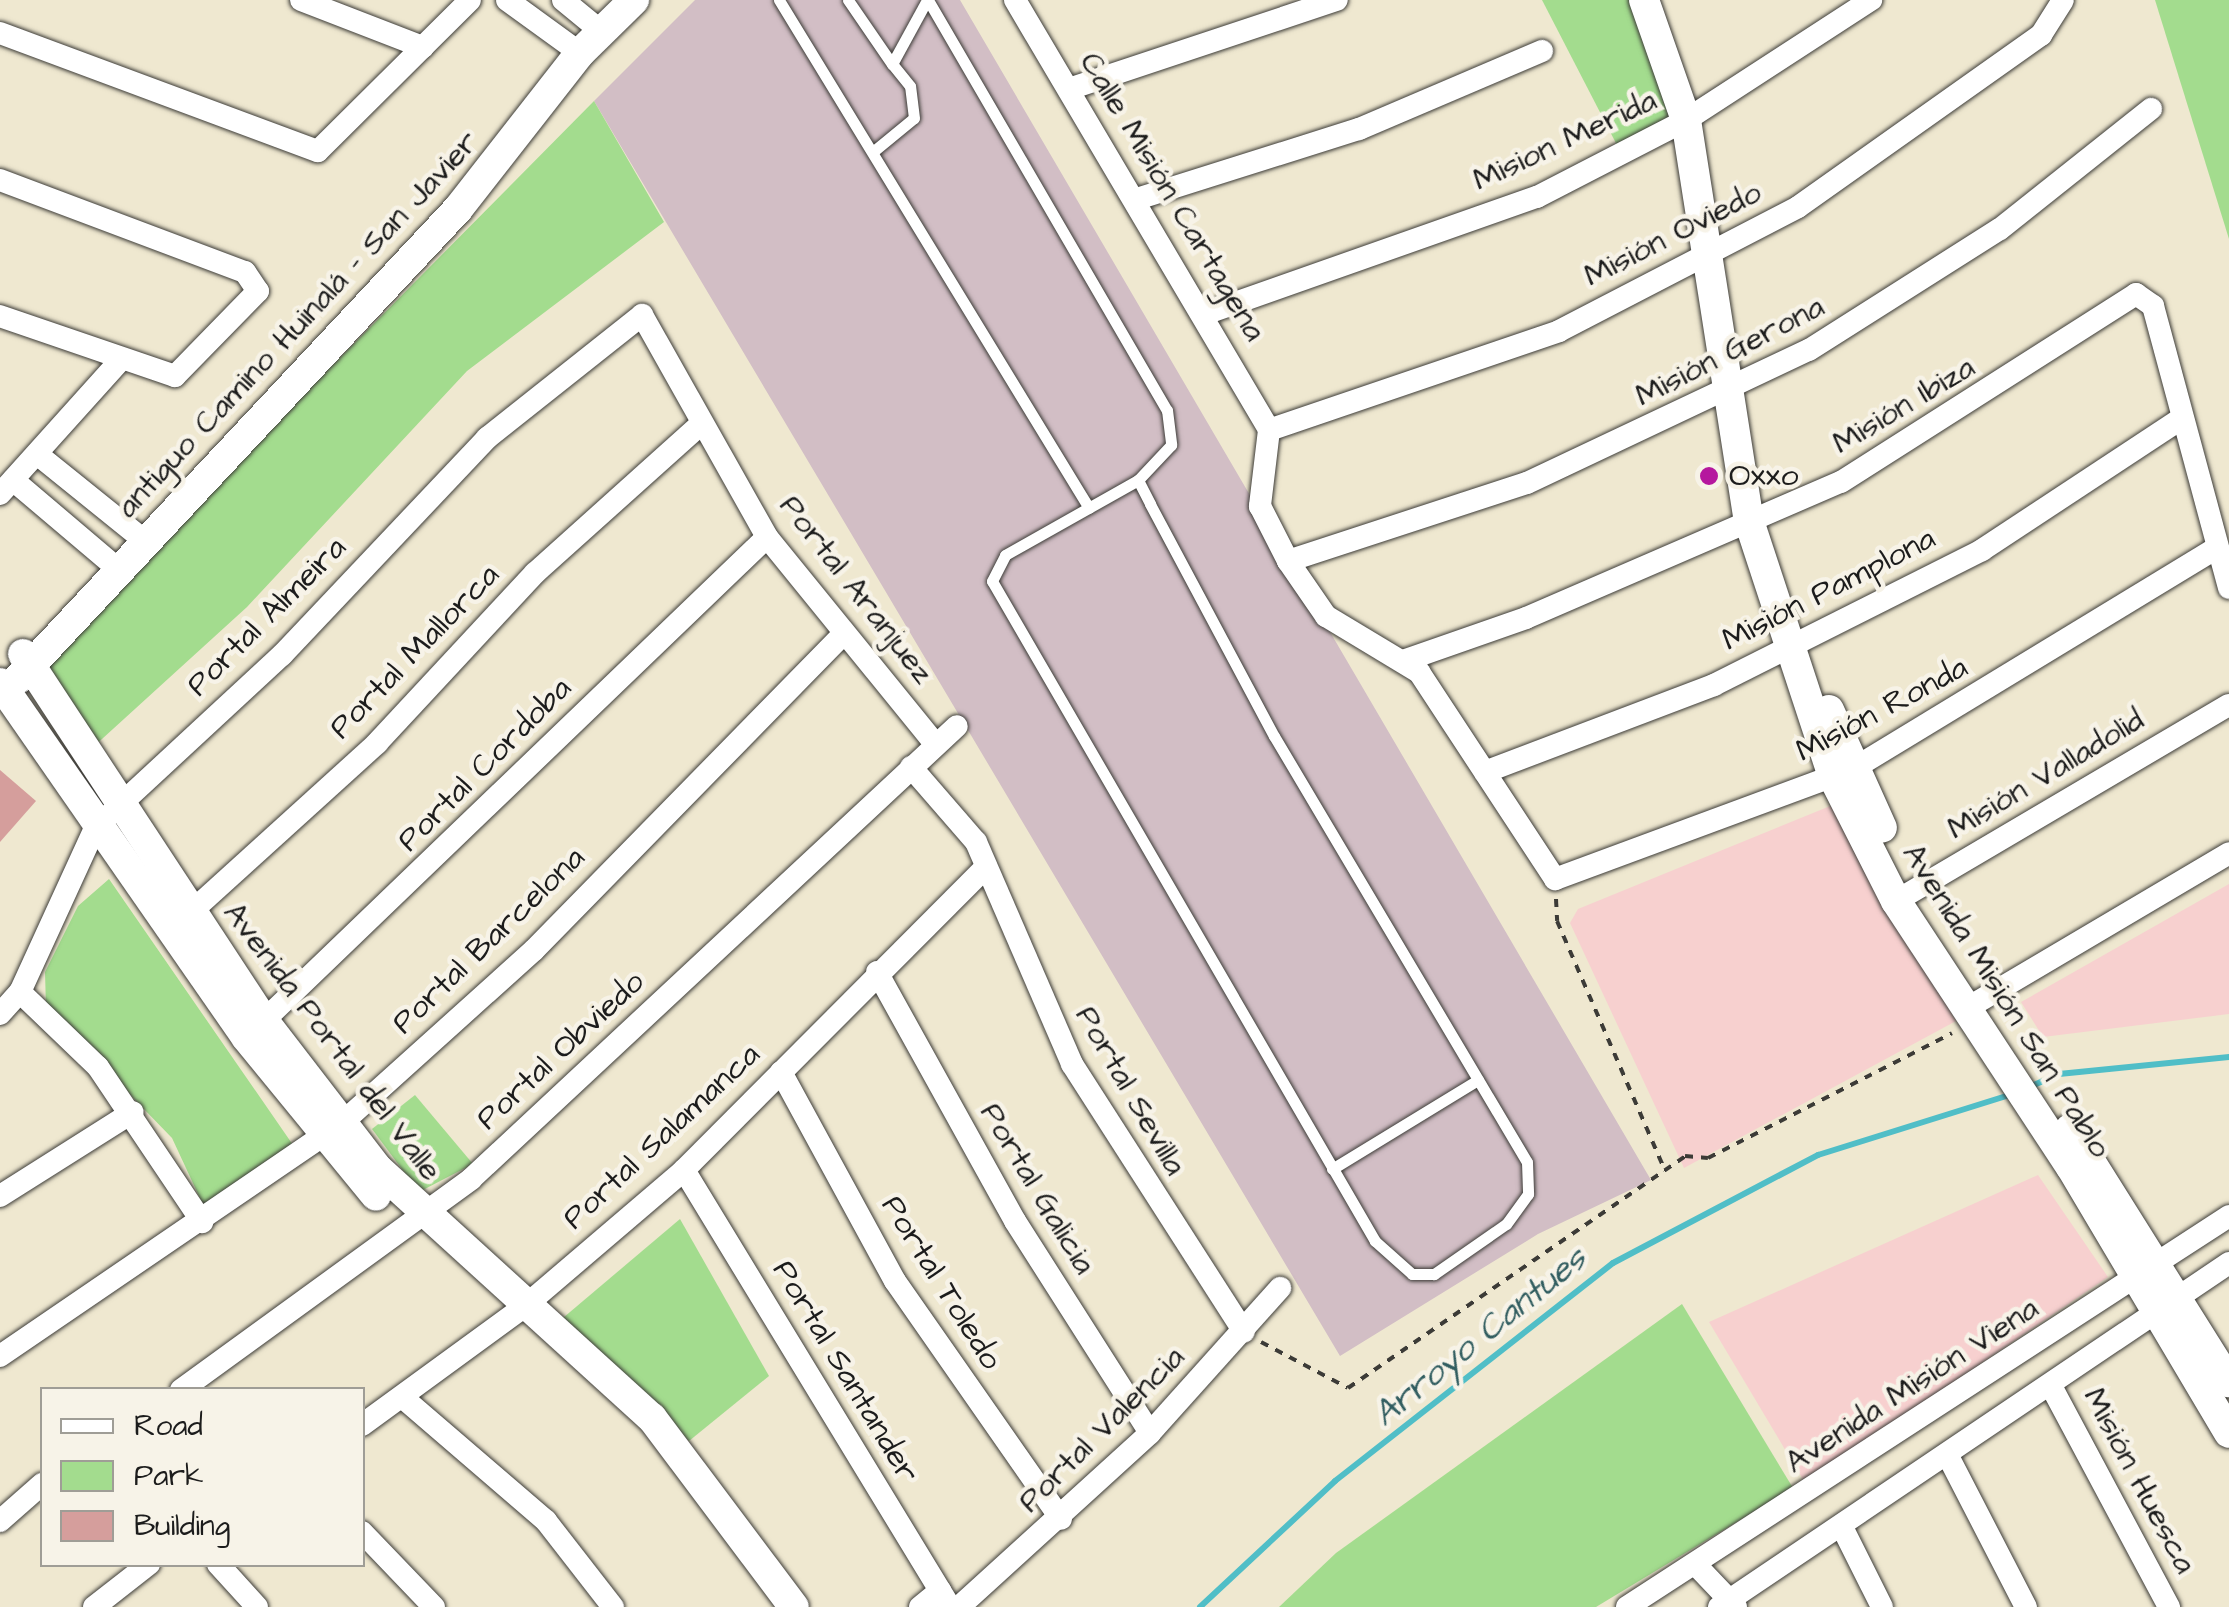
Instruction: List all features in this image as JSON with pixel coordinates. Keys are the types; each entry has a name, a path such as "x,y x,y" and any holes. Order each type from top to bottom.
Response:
{"street":[{"path":"301,0 423,47"},
{"path":"0,33 318,151 470,0"},
{"path":"507,0 540,25 589,30"},
{"path":"540,25 563,0 589,30"},
{"path":"2,686 443,207 589,30 634,0"},
{"name":"Calle Misión Cartagena","path":"1015,0 1140,198 1207,312 1269,430"},
{"path":"1072,88 1337,0"},
{"name":"Avenida Misión San Pablo","path":"1644,0 1695,114"},
{"name":"Avenida Misión San Pablo","path":"1661,0 1695,114 1757,518 1792,646 1843,773 1904,896 2080,1162 2224,1393"},
{"name":"Mision Merida","path":"1207,312 1537,197 1695,114 1871,0"},
{"name":"Misión Oviedo","path":"1269,430 1494,358 1715,248 1846,176 2063,6"},
{"path":"1140,198 1359,129 1542,51"},
{"name":"Misión Gerona","path":"1288,561 1527,483 1736,387 1927,280 2151,109"},
{"path":"0,180 258,281 184,372 120,362 0,316"},
{"name":"Misión Ibiza","path":"1406,660 1757,518 1906,445 2144,294 2180,420"},
{"name":"Portal Aranjuez","path":"642,315 767,537 842,635 935,744"},
{"name":"Portal Almeira","path":"0,1014 20,992 96,828 118,803 282,654 487,438 642,315"},
{"path":"114,566 7,487 120,362"},
{"path":"2180,420 2229,588"},
{"name":"Misión Pamplona","path":"1484,772 1792,646 1982,550 2180,420"},
{"name":"Portal Mallorca","path":"183,920 377,743 535,573 702,424"},
{"path":"1269,430 1260,506 1288,561 1326,616 1406,660 1555,879"},
{"path":"37,454 141,538"},
{"name":"Portal Cordoba","path":"255,1028 767,537"},
{"name":"Misión Ronda","path":"1555,879 1843,773 2216,548"},
{"name":"Portal Barcelona","path":"0,1356 202,1222 333,1129 534,950 842,635"},
{"name":"Avenida Portal del Valle","path":"26,660 118,803 183,920 255,1028 333,1129 413,1222 666,1432 794,1607"},
{"name":"Avenida Portal del Valle","path":"2,686 96,828 183,920"},
{"name":"Misión Valladolid","path":"1904,896 2229,704"},
{"name":"Portal Obviedo","path":"185,1387 413,1222 583,1080 957,726"},
{"name":"Portal Sevilla","path":"911,767 968,830 1082,1081 1244,1332"},
{"path":"1973,1005 2229,853"},
{"name":"Portal Salamanca","path":"365,1423 517,1312 684,1170 876,972 984,870"},
{"name":"Portal Galicia","path":"876,972 1015,1221 1150,1433"},
{"path":"20,992 133,1112 202,1222"},
{"name":"Portal Toledo","path":"781,1072 895,1282 1060,1518"},
{"path":"0,1196 133,1112"},
{"name":"Portal Santander","path":"684,1170 945,1599"},
{"name":"Avenida Misión Viena","path":"1627,1607 2229,1216"},
{"path":"1696,1565 1729,1605 2229,1263"},
{"name":"Portal Valencia","path":"958,1607 1150,1433 1280,1288"},
{"name":"Avenida Portal del Valle","path":"517,1312 635,1424 772,1607"},
{"name":"Misión Huesca","path":"2051,1386 2169,1607"},
{"path":"402,1398 546,1522 612,1607"},
{"path":"1948,1458 2026,1607"},
{"path":"0,1520 40,1486"},
{"path":"1842,1527 1882,1607"},
{"path":"365,1535 434,1607"},
{"path":"94,1607 145,1567"},
{"path":"221,1567 257,1607"},
{"path":"920,1607 945,1599"}],"lane":[{"path":"779,0 875,150 1090,508"},
{"path":"848,0 910,86 914,118 875,150"},
{"path":"892,64 927,0"},
{"path":"927,0 1167,410 1171,445 1138,480 1006,555 992,582 1375,1241 1412,1274 1434,1274 1474,1250 1506,1224 1531,1178 1478,1080 1274,736 1138,480"},
{"path":"1332,1168 1478,1080"}],"path":[{"path":"1555,879 1557,922 1664,1170"},
{"path":"1244,1332 1348,1388 1686,1156 1708,1158 1953,1033 1973,1005"}],"shaded area":[{"path":"695,0 960,0 1651,1180 1538,1234 1340,1356 594,101"},
{"path":"1840,802 1956,1021 1684,1168 1570,923 1578,909"},
{"path":"2229,884 2229,1014 2043,1037 2021,1002"},
{"path":"2038,1175 2108,1277 1805,1483 1709,1322"}],"green space":[{"path":"1542,0 1635,0 1672,123 1619,149"},
{"path":"2155,0 2229,0 2229,239"},
{"path":"594,101 664,222 467,371 247,607 91,749 39,662"},
{"path":"109,879 293,1145 205,1209 172,1138 46,1008 45,972 78,906"},
{"path":"415,1095 473,1164 419,1192 372,1129"},
{"path":"680,1219 769,1376 689,1441 557,1323"},
{"path":"1682,1304 1793,1488 1596,1607 1279,1607 1336,1553"}],"building":[{"path":"0,770 36,801 0,842"}],"waterway":[{"name":"Arroyo Cantues","path":"2029,1087 2059,1074 2229,1057"},
{"name":"Arroyo Cantues","path":"1200,1607 1335,1481 1613,1263 1818,1155 2013,1094"}],"place":[{"name":"Oxxo","path":"1709,476"}]}
